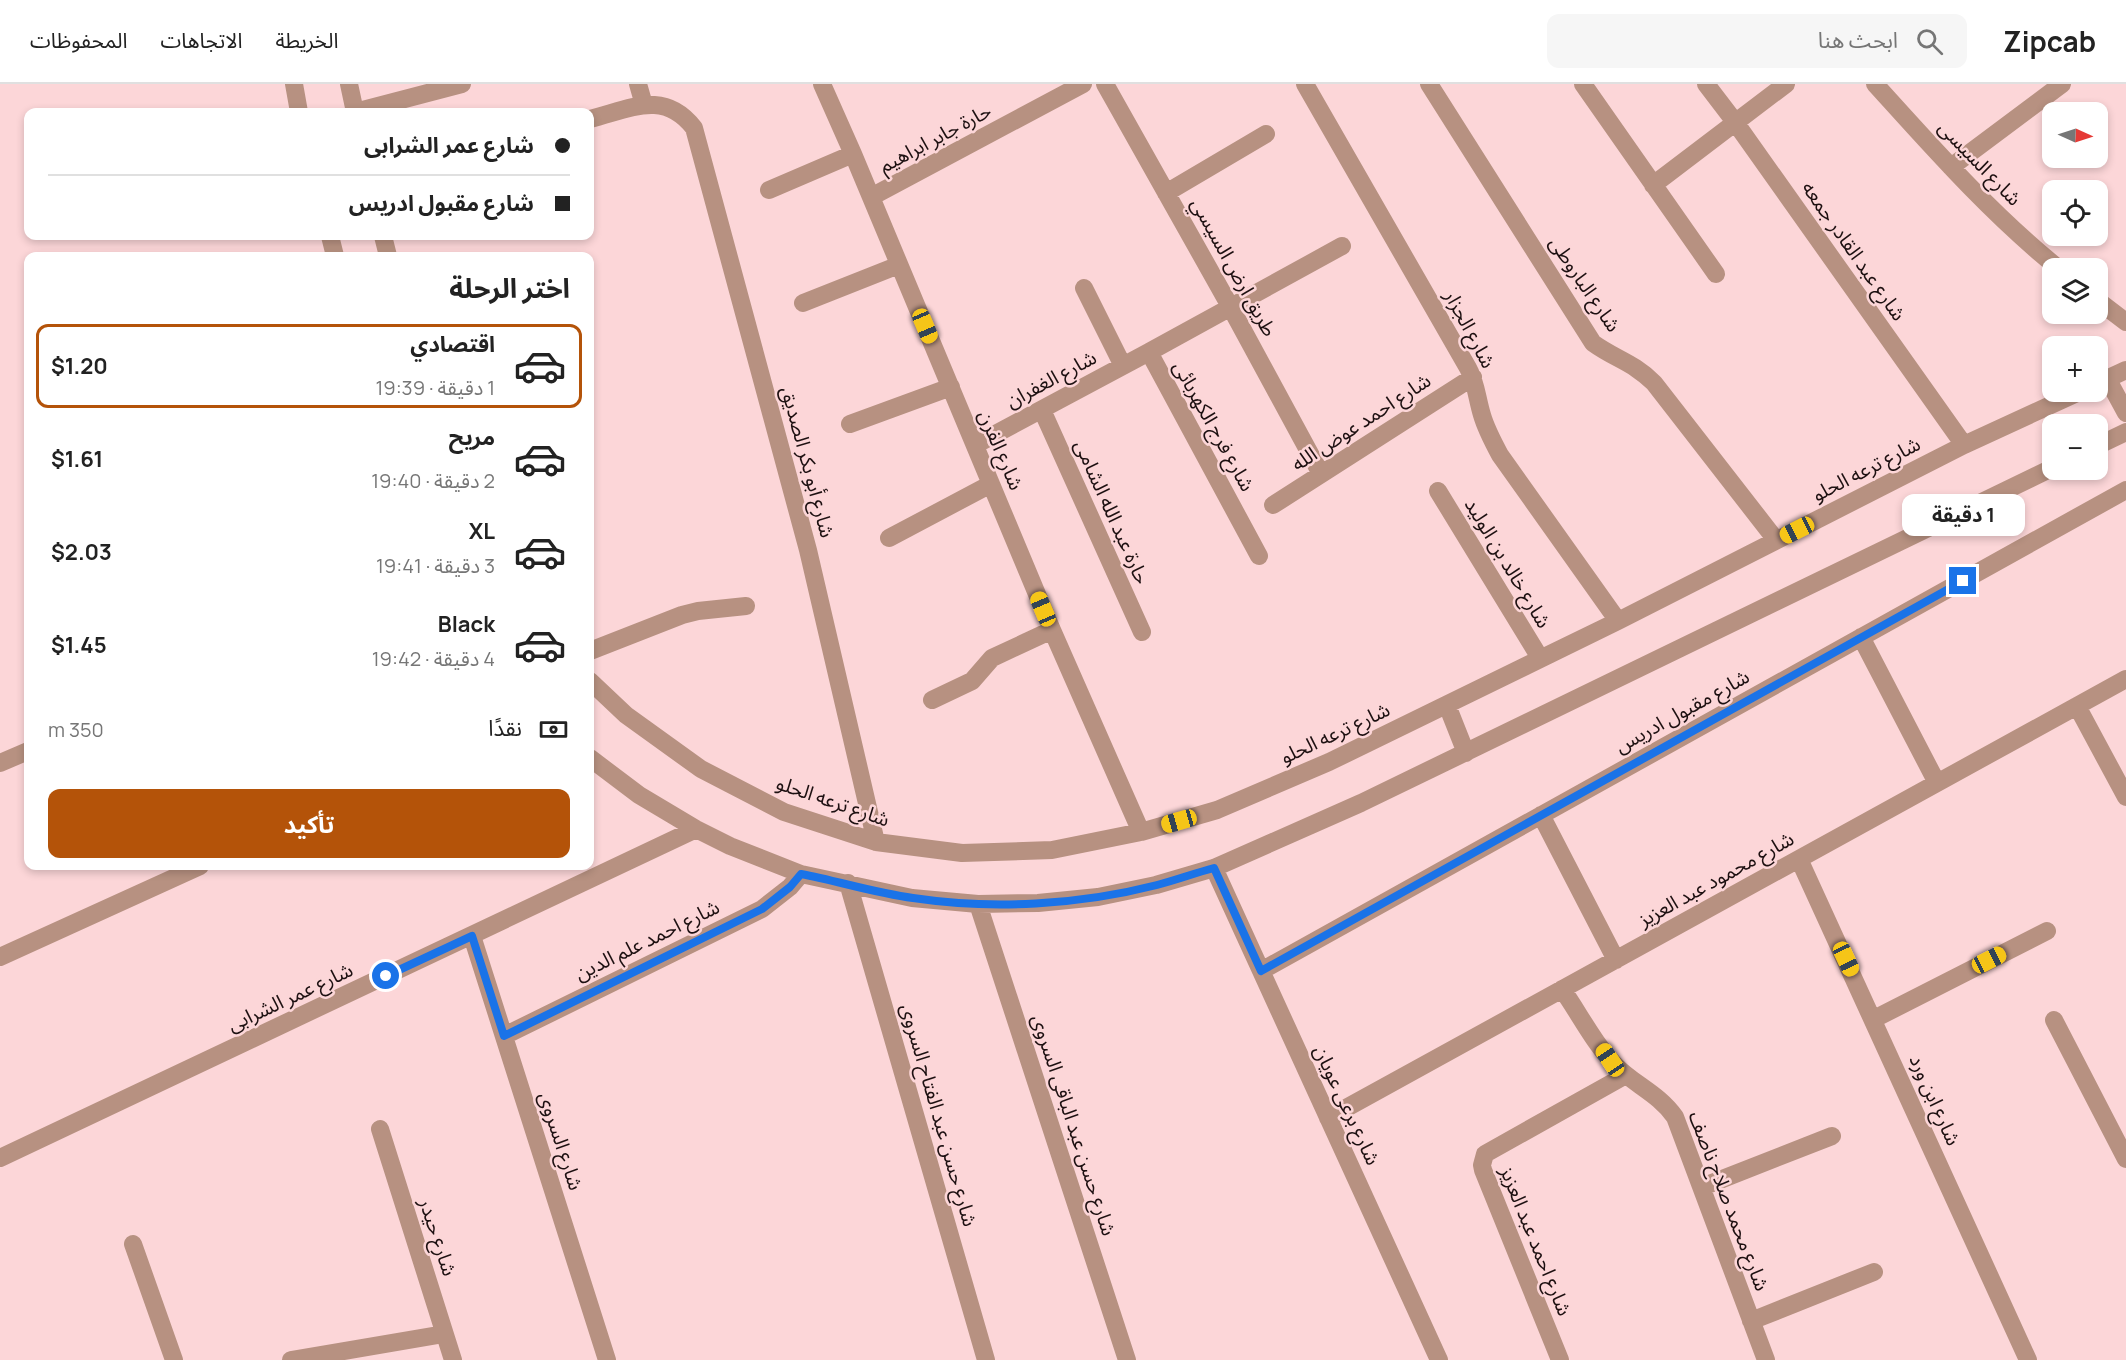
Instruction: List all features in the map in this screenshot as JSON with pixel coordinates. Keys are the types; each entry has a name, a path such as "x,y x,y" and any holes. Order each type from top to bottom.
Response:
{"street":[{"path":"294,84 298,108"},
{"path":"349,84 354,108"},
{"path":"370,108 462,84"},
{"path":"594,118 644,105 638,84"},
{"name":"شارع الفرن","path":"822,84 1052,630 1140,832"},
{"name":"حارة جابر ابراهيم","path":"871,197 1083,84"},
{"name":"طريق ارض السيسي","path":"1105,84 1321,474"},
{"name":"شارع الجزار","path":"1305,84 1473,377 1489,436 1500,455 1618,621"},
{"name":"شارع الباروطى","path":"1429,84 1593,343 1603,351 1643,372 1654,383 1776,540"},
{"path":"1583,84 1716,274"},
{"name":"شارع عبد القادر جمعه","path":"1706,84 1964,445"},
{"path":"1653,184 1786,84"},
{"name":"شارع السيسى","path":"1875,84 2001,218 2047,258"},
{"path":"1951,167 2062,84"},
{"name":"شارع أبو بكر الصديق","path":"644,105 670,106 684,115 694,128 808,550 876,842"},
{"path":"1166,193 1266,134"},
{"path":"769,190 853,154"},
{"name":"شارع فرج الكهربائى","path":"1259,556 1149,352 1342,246"},
{"path":"803,303 899,265"},
{"path":"1084,288 1123,366"},
{"path":"2108,308 2126,322"},
{"name":"شارع الغفران","path":"975,445 1149,352"},
{"path":"2108,378 2126,370"},
{"name":"شارع احمد عوض الله","path":"1273,505 1473,377"},
{"path":"850,424 951,387"},
{"path":"2108,389 2126,413"},
{"name":"شارع ترعه الحلو","path":"594,685 626,715 701,769 784,812 876,842 962,854 1052,850 1140,832 1217,810 1329,762 1618,621 1964,445 2057,402"},
{"name":"حارة عبد الله الشامى","path":"1042,410 1142,632"},
{"path":"2108,441 2126,432"},
{"path":"594,761 639,795 696,829 756,857 801,874 912,898 978,904 1038,903 1098,897 1156,885 1214,868 1361,803 2042,473"},
{"path":"890,538 991,483"},
{"name":"شارع مقبول ادريس","path":"1261,971 2126,490"},
{"name":"شارع خالد بن الوليد","path":"1438,491 1540,658"},
{"path":"594,649 682,615 746,606"},
{"path":"932,700 972,681 992,658 1052,630"},
{"path":"1861,638 1937,783"},
{"name":"شارع محمود عبد العزيز","path":"1328,1118 2126,679"},
{"path":"1446,705 1466,753"},
{"path":"2077,706 2126,797"},
{"path":"0,763 24,753"},
{"path":"1541,815 1616,960"},
{"name":"شارع عمر الشرابى","path":"0,1158 696,829"},
{"name":"شارع ابن ورد","path":"1799,859 2028,1360"},
{"name":"شارع برعى عويان","path":"1214,868 1439,1360"},
{"path":"0,957 191,870"},
{"name":"شارع احمد علم الدين","path":"504,1036 762,909 790,887 801,874"},
{"name":"شارع حسن عبد الفتاح السروى","path":"848,883 986,1360"},
{"name":"شارع حسن عبد الباقى السروى","path":"978,904 1127,1360"},
{"path":"1874,1019 2047,931"},
{"name":"شارع السروى","path":"472,936 608,1360"},
{"name":"شارع محمد صلاح ناصف","path":"1563,989 1610,1060 1626,1075 1666,1104 1675,1117 1766,1360"},
{"path":"2054,1020 2126,1159"},
{"name":"شارع احمد عبد العزيز","path":"1560,1360 1483,1170 1483,1159 1485,1154 1626,1075"},
{"name":"شارع حيدر","path":"380,1128 453,1360"},
{"path":"1702,1187 1832,1136"},
{"path":"134,1244 174,1360"},
{"path":"1751,1321 1874,1272"},
{"path":"291,1360 444,1334"}],"route":[{"path":"386,976 472,936 504,1036 762,909 777,899 801,874 912,898 978,904 1038,903 1098,897 1156,885 1214,868 1261,971 1963,581"}]}
